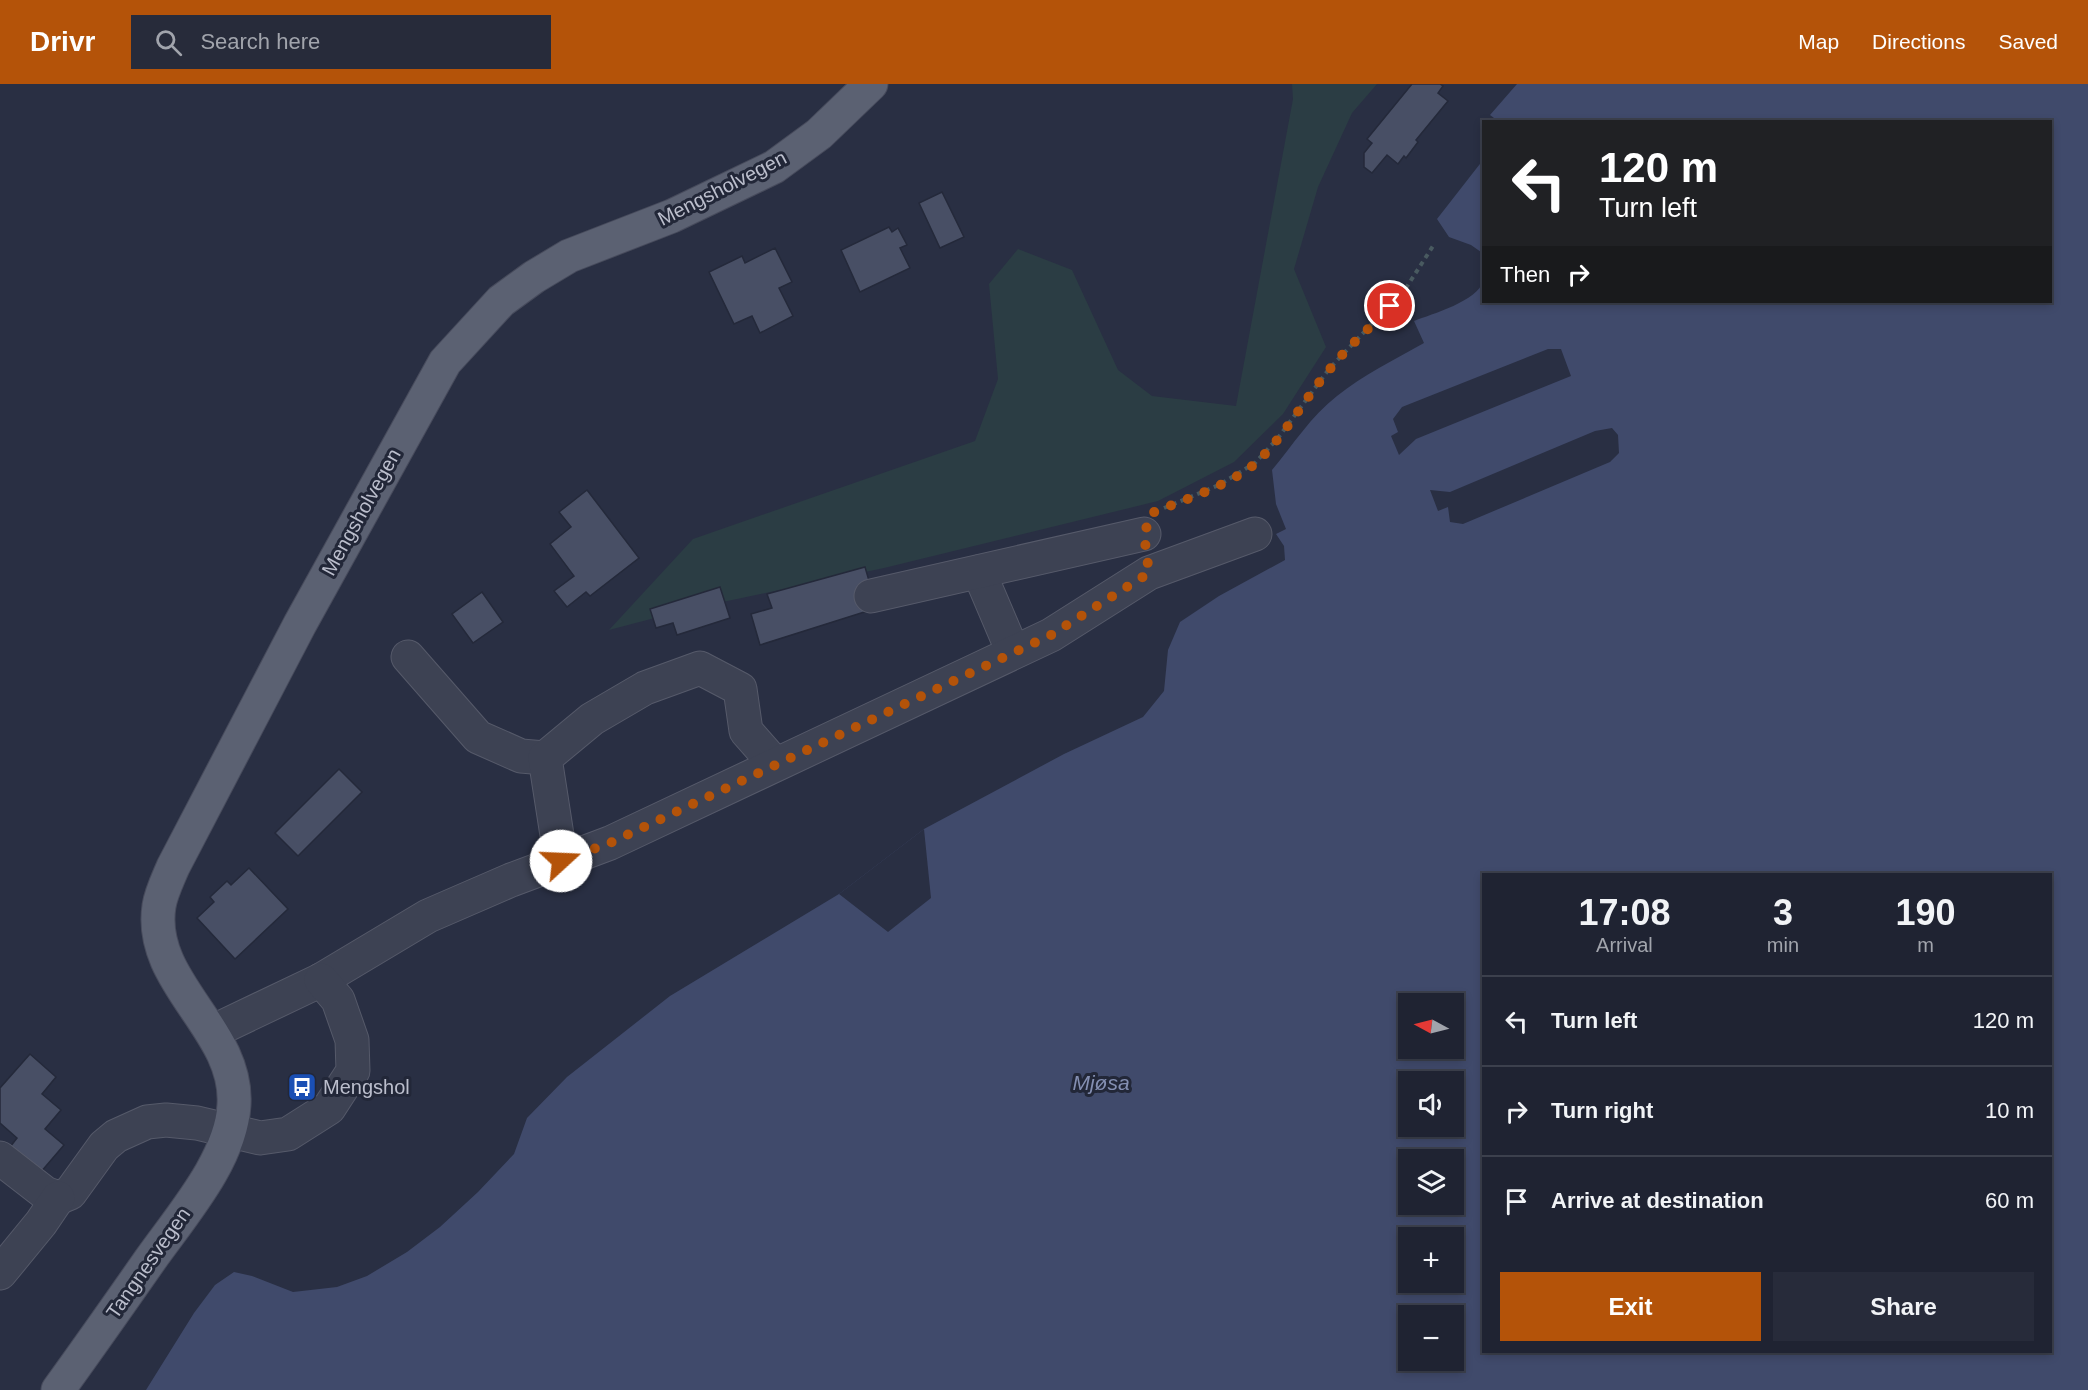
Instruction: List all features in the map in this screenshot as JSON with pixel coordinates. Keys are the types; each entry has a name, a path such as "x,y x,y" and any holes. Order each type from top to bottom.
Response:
{"main road":[{"name":"Mengsholvegen","path":"231,1131 234,1090 231,1071 212,1032 173,974 163,953 159,930 159,905 173,867 306,614 445,362 501,301 534,277 569,256 672,216 774,167 819,134 871,84"},
{"name":"Tangnesvegen","path":"58,1390 203,1185 231,1131"}],"lane":[{"path":"871,596 979,572 1148,524 1149,573"},
{"path":"212,1032 321,980 428,916 610,843 1051,635 1149,573 1255,534"},
{"path":"979,572 1013,652"},
{"path":"408,657 478,737 520,756 545,758 592,719 645,688 700,668 741,689 746,731 775,764"},
{"path":"545,758 561,861"},
{"path":"0,1273 41,1223 58,1198 70,1193 104,1146 116,1136 147,1122 166,1120 197,1123 260,1138 288,1134 328,1108 353,1071 351,1040 338,1000 321,980"},
{"path":"0,1158 45,1193 58,1198"}],"path":[{"path":"1148,524 1255,463 1278,438 1329,369 1406,288 1433,246"}],"shaded area":[{"path":"1292,84 1377,84 1352,113 1318,187 1294,269 1326,347 1283,414 1234,462 1158,501 884,568 685,610 609,630 693,539 975,441 998,379 989,284 1018,249 1072,270 1118,370 1152,396 1236,406 1293,99"}],"water":[{"name":"Mjøsa","path":"1517,84 2088,84 2088,1390 146,1390 194,1313 215,1285 234,1272 252,1276 293,1292 337,1287 367,1276 407,1252 440,1227 514,1154 527,1118 567,1077 670,996 839,894 924,829 1064,754 1143,717 1164,691 1168,650 1180,622 1219,596 1285,560 1284,546 1276,534 1286,529 1276,504 1272,470 1311,422 1337,396 1368,374 1424,343 1414,321 1464,301 1473,295 1482,283 1482,303 2052,303 2052,120 1497,120 1490,115"},
{"path":"1482,161 1482,256 1481,252 1471,245 1449,237 1437,219"}],"pier":[{"path":"1548,349 1561,349 1571,376 1416,439 1399,455 1391,436 1398,432 1393,419 1402,407"},
{"path":"1612,428 1618,435 1619,453 1610,462 1463,524 1450,522 1448,507 1438,511 1430,490 1450,492 1595,431"},
{"path":"924,829 931,898 888,932 839,894"}],"building":[{"path":"1412,84 1440,84 1443,86 1438,93 1448,101 1416,140 1418,142 1406,158 1404,156 1398,164 1387,155 1372,173 1364,167 1364,153 1372,143 1367,139"},
{"path":"942,192 964,237 940,248 919,203"},
{"path":"889,227 892,232 898,228 907,245 900,248 910,268 860,292 841,250"},
{"path":"775,248 792,282 779,288 793,316 760,333 752,316 734,324 709,272 742,256 745,263"},
{"path":"587,490 639,558 590,596 586,592 567,607 554,591 574,576 550,544 571,527 559,512"},
{"path":"865,567 877,608 760,645 751,614 772,608 767,594"},
{"path":"720,587 730,618 677,635 673,623 656,628 650,609"},
{"path":"482,592 503,622 473,643 452,614"},
{"path":"339,769 362,792 298,856 275,833"},
{"path":"249,868 288,909 235,959 197,918 214,902 210,897 227,881 231,885"},
{"path":"30,1054 56,1077 42,1094 61,1110 45,1129 64,1145 40,1173 10,1147 17,1138 0,1123 0,1088"}],"place":[{"name":"Mengshol","path":"302,1087"}],"route":[{"path":"561,861 610,843 1051,635 1149,573 1144,534 1152,513 1219,485 1255,463 1278,438 1329,369 1390,306"}]}
